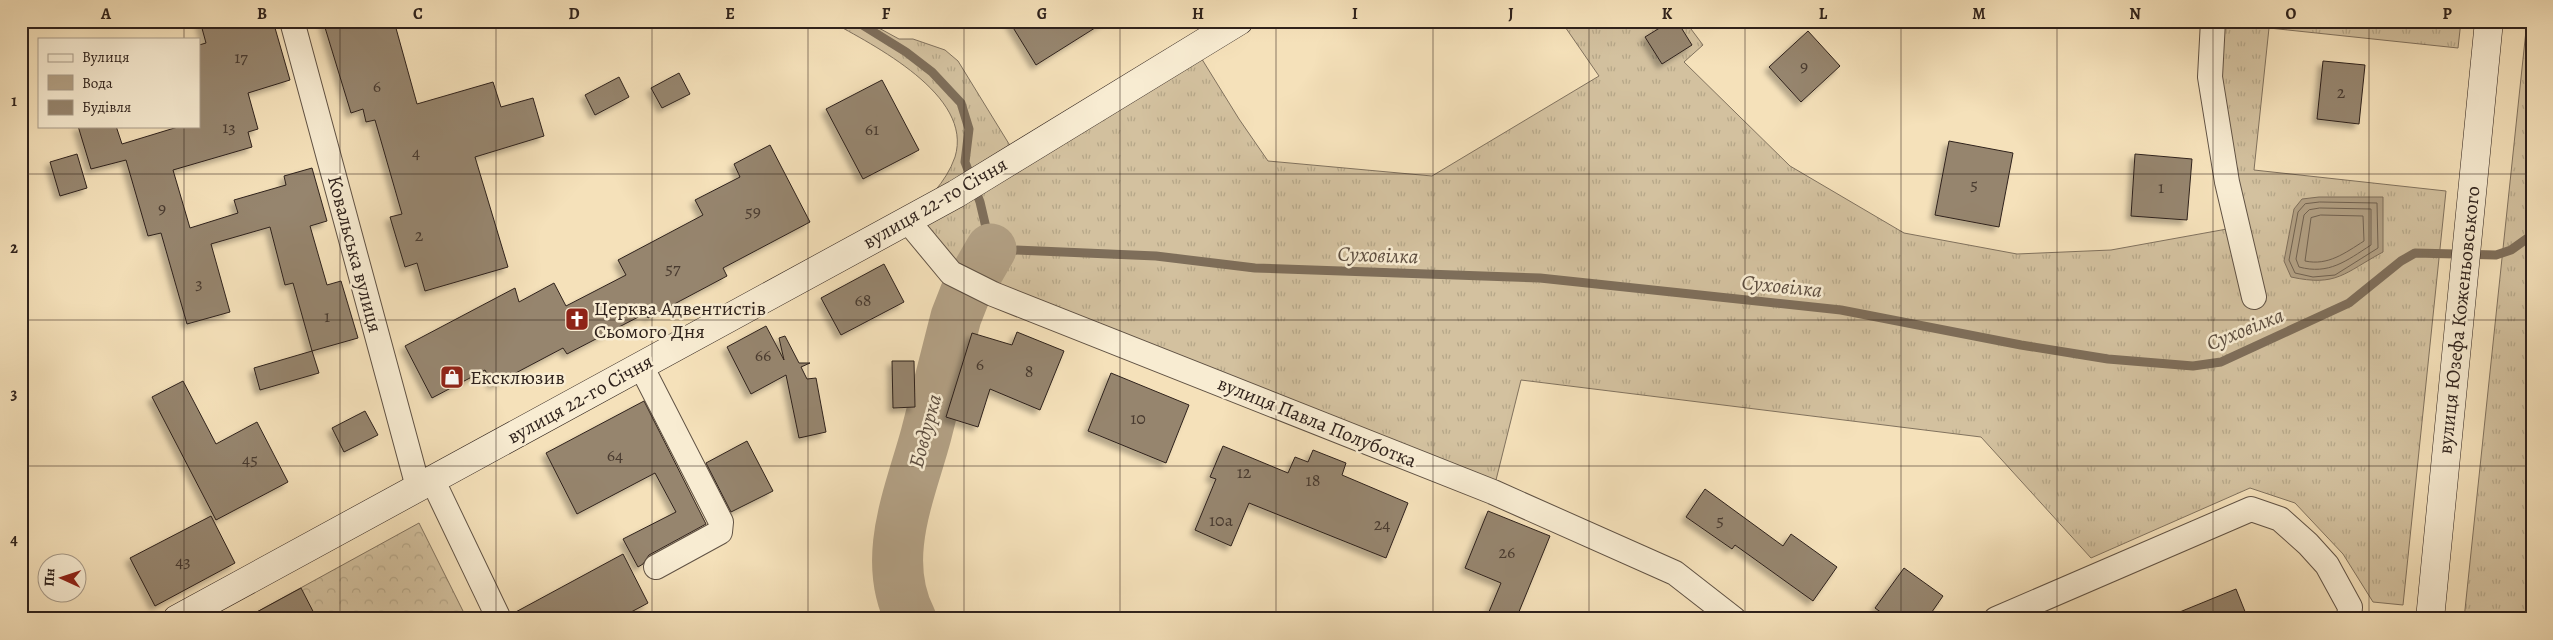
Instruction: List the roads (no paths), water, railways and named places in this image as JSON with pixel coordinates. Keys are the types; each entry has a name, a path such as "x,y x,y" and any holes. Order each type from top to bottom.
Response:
{"main road":[{"name":"вулиця 22-го Січня","path":"177,619 956,194 1239,21"},
{"name":"вулиця Юзефа Коженьовського","path":"2430,619 2489,21"}],"street":[{"name":"Ковальська вулиця","path":"292,21 425,483 499,619"},
{"path":"2213,21 2210,77 2227,182 2254,297"},
{"name":"вулиця Павла Полуботка","path":"907,220 951,272 984,289 1511,500 1675,573 1734,619"},
{"path":"641,366 721,522 720,532 656,567"},
{"path":"1996,619 2251,509 2280,519 2308,544 2327,565 2350,607 2349,619"}],"water":[{"path":"2319,197 2383,197 2383,252 2349,272 2330,279 2307,280 2291,277 2284,261 2294,209 2302,199"}],"waterway":[{"name":"Суховілка","path":"856,21 906,52 932,72 961,103 969,129 965,162 980,202 991,249 1156,256 1255,268 1540,278 1841,310 2021,345 2108,359 2193,366 2221,362 2349,303 2401,261 2415,253 2496,255 2511,250 2532,235"},
{"name":"Бовдурка","path":"911,619 902,596 898,573 898,550 906,503 926,435 956,317 965,294 991,249"}],"place":[{"name":"Церква Адвентистів Сьомого Дня","path":"577,319"},
{"name":"Ексклюзив","path":"452,377"}]}
